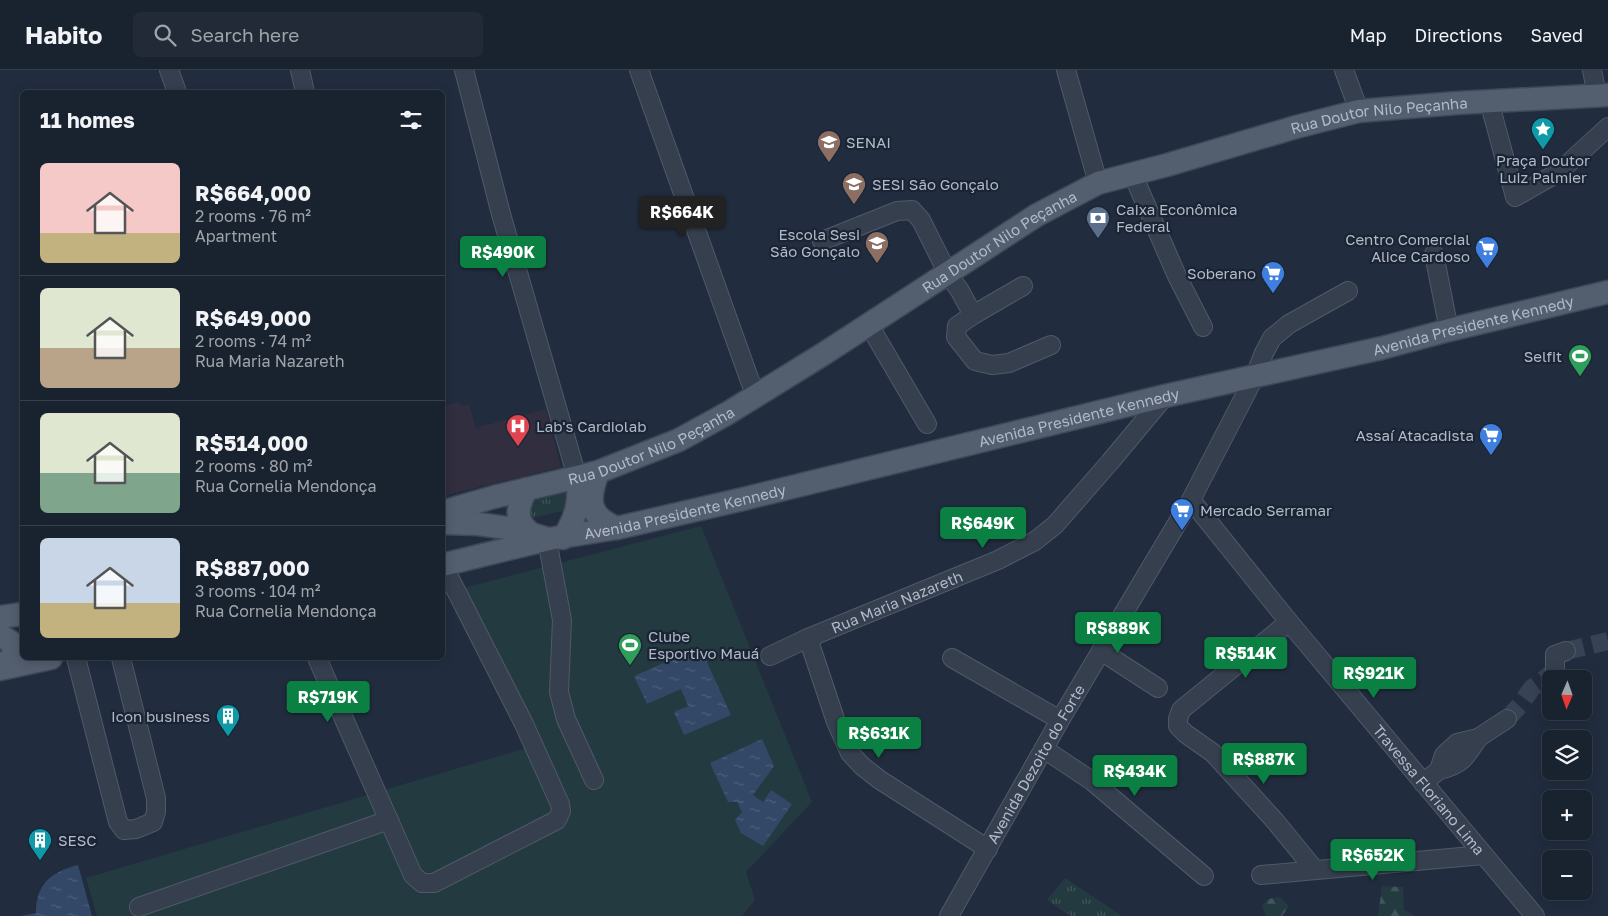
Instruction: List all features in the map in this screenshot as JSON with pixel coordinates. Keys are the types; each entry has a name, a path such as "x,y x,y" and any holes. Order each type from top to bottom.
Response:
{"main road":[{"name":"Rua Doutor Nilo Peçanha","path":"445,511 598,472 679,440 869,325 1037,215 1098,184 1296,127 1359,111 1457,103 1602,95"},
{"name":"Avenida Presidente Kennedy","path":"445,564 547,538 617,528 758,496 1165,396 1382,348 1608,292"},
{"path":"598,472 592,497 593,510 606,524 617,528"},
{"path":"526,489 520,502 519,520 523,527 547,538 569,528 577,509 579,488 576,477"},
{"name":"Avenida Presidente Kennedy","path":"445,523 478,524 515,529 547,538"},
{"path":"0,617 20,614"},
{"path":"0,635 11,642 14,651 12,659 0,665"},
{"path":"0,669 42,660"}],"street":[{"path":"170,70 175,90"},
{"path":"300,70 300,90"},
{"path":"464,70 501,214 576,477"},
{"path":"640,70 755,395"},
{"path":"1066,70 1098,184"},
{"path":"1344,70 1359,111"},
{"path":"1592,70 1602,95"},
{"path":"1489,102 1515,197 1560,172 1608,127"},
{"path":"1134,174 1177,276 1203,327"},
{"path":"822,240 897,212 912,210 921,220 948,274 973,315"},
{"path":"1434,254 1449,330"},
{"path":"1022,286 957,326 956,337 975,362 992,365 1009,363 1051,345"},
{"name":"Avenida Dezoito do Forte","path":"950,916 1060,720 1191,500 1255,376 1272,338 1289,324 1348,291"},
{"path":"869,325 927,424"},
{"name":"Rua Maria Nazareth","path":"770,656 808,638 998,560 1035,541 1055,525 1165,396"},
{"name":"Travessa Floriano Lima","path":"1191,500 1289,622 1535,916"},
{"path":"547,538 562,620 559,692 566,719 594,780"},
{"path":"318,660 413,875 422,883 434,884 558,820 561,811 560,804 524,724 445,569"},
{"path":"1289,622 1181,710 1178,726 1213,753 1275,821 1315,870"},
{"path":"808,638 836,722 850,753 862,766 880,780 988,849"},
{"path":"1100,651 1158,688"},
{"path":"1555,670 1555,655 1566,651"},
{"path":"952,658 1060,720"},
{"path":"77,660 118,822 124,830 136,830 153,822 156,812 156,798 122,660"},
{"path":"1424,783 1439,770 1454,767 1468,754 1478,738 1507,719"},
{"path":"1044,749 1092,781 1204,876"},
{"path":"139,907 389,820"},
{"path":"1261,875 1483,855"}],"shaded area":[{"path":"459,402 461,407 469,404 476,428 546,409 561,467 445,496 445,406"}],"green space":[{"path":"570,487 566,510 528,519 532,496"},
{"name":"Clube Esportivo Mauá","path":"701,526 812,802 746,872 755,900 742,916 97,916 86,878 540,744 464,588"},
{"path":"1065,878 1122,916 1071,916 1047,900"},
{"path":"1382,886 1403,887 1404,910 1416,916 1378,916"},
{"path":"1280,897 1289,906 1282,916 1266,916 1262,906 1268,899"}],"water":[{"path":"700,647 731,715 684,735 674,712 688,706 681,689 647,704 634,676"},
{"path":"762,739 774,766 753,795 763,802 771,790 792,804 763,846 741,833 735,820 742,812 737,802 728,802 710,763"},
{"path":"78,865 92,916 21,916 36,913 39,894 47,881 60,871"}],"tunnel":[{"path":"1566,651 1608,641"},
{"path":"1507,719 1532,688 1542,681"}],"place":[{"name":"Praça Doutor Luiz Palmier","path":"1543,150"},
{"name":"SENAI","path":"829,163"},
{"name":"SESI São Gonçalo","path":"854,205"},
{"name":"Caixa Econômica Federal","path":"1098,239"},
{"name":"Escola Sesi São Gonçalo","path":"877,264"},
{"name":"Centro Comercial Alice Cardoso","path":"1487,269"},
{"name":"Soberano","path":"1273,294"},
{"name":"Selfit","path":"1580,377"},
{"name":"Lab's Cardiolab","path":"518,447"},
{"name":"Assaí Atacadista","path":"1491,456"},
{"name":"Mercado Serramar","path":"1182,531"},
{"name":"Clube Esportivo Mauá","path":"630,666"},
{"name":"Icon business","path":"228,737"},
{"name":"SESC","path":"40,861"}]}
